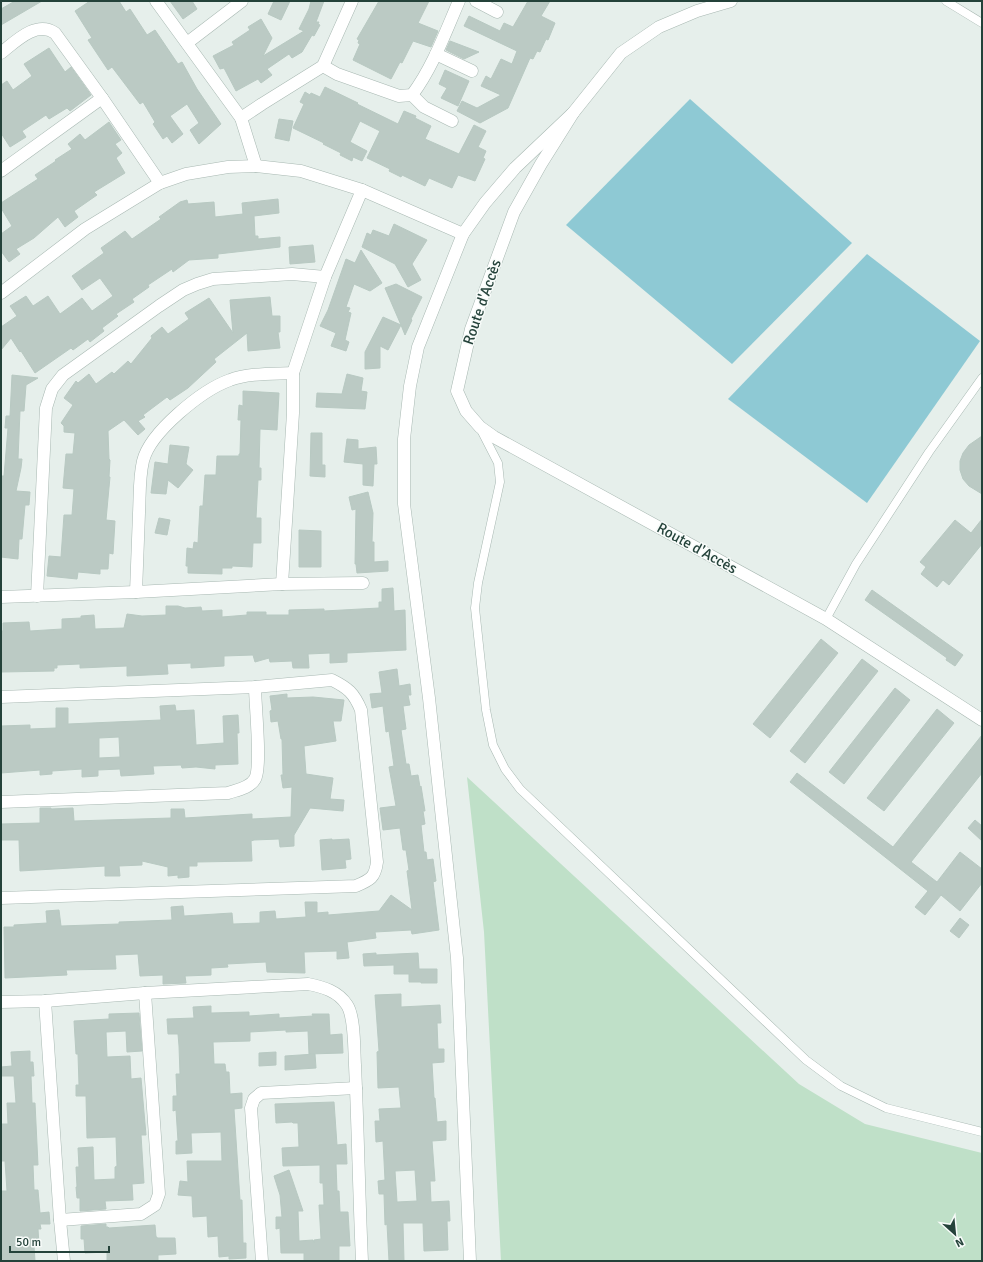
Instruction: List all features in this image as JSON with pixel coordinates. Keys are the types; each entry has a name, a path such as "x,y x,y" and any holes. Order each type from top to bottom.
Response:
{"street":[{"path":"156,1 242,118 256,166"},
{"path":"187,43 242,1"},
{"path":"242,118 323,66 352,1"},
{"path":"412,95 420,84 436,54 460,1"},
{"path":"476,1 497,12"},
{"name":"Route d'Accès","path":"731,1 697,11 659,27 621,53 573,113 541,164 514,212 471,329 457,391 466,411 480,427 494,437 826,619 982,720"},
{"path":"1,53 26,34 39,29 50,30 59,37 160,183"},
{"path":"436,54 472,71"},
{"path":"323,66 337,74 399,96 412,95 424,107 452,121"},
{"path":"1,171 102,98"},
{"path":"470,1261 457,958 429,698 404,504 404,439 410,386 418,347 463,234 485,202 515,168 573,113"},
{"path":"1,293 85,229 160,183 186,174 228,167 256,166 301,171 362,190 463,234"},
{"path":"282,584 293,373 325,277 362,190"},
{"path":"37,596 46,408 52,389 63,375 159,306 183,290 197,284 213,279 292,274 325,277"},
{"path":"136,592 140,480 147,448 162,428 194,401 216,386 230,379 243,376 293,373"},
{"path":"1,597 136,592 282,584 363,583"},
{"path":"1,697 255,687 332,680 344,685 352,692 358,701 361,710 377,862 376,872 368,881 356,886 1,898"},
{"path":"1,802 228,793 243,789 255,779 258,766 255,687"},
{"path":"1,1002 44,1001 145,993 308,984 326,988 337,995 348,1006 353,1023 362,1261"},
{"path":"60,1220 141,1214 155,1205 159,1194 145,993"},
{"path":"44,1001 64,1261"},
{"path":"262,1261 252,1108 254,1099 261,1094 356,1088"}],"lane":[{"path":"946,1 982,23"},
{"path":"826,619 856,564 929,452 982,378"},
{"path":"480,427 498,463 500,482 478,584 475,608 486,710 493,745 505,769 520,788 806,1060 841,1086 886,1108 982,1132"}],"green space":[{"path":"467,777 799,1084 865,1124 982,1153 982,1261 501,1261 484,932"}],"water":[{"path":"690,99 852,243 732,364 566,225"},
{"path":"867,254 980,341 867,503 728,399"}],"building":[{"path":"15,1 42,1 1,25 1,9"},
{"path":"90,1 119,1 126,12 130,9 147,35 155,30 178,64 182,62 197,89 221,124 199,144 190,130 199,123 187,104 170,116 183,134 172,143 167,136 163,139 153,124 155,122 143,102 140,104 112,67 108,70 88,40 92,38 75,11"},
{"path":"170,1 192,1 197,9 183,19"},
{"path":"274,1 290,1 281,20 268,14"},
{"path":"311,1 324,1 316,22 319,22 318,24 320,25 302,52 292,58 289,54 267,69 272,75 261,83 258,79 236,91 224,68 220,69 213,56 234,45 232,42 250,30 248,27 261,19 272,38 263,56 304,31 299,29 309,9"},
{"path":"379,1 429,1 418,23 438,31 431,47 413,41 402,63 400,62 391,79 353,60 360,44 358,43 359,40 357,39"},
{"path":"528,1 550,1 541,16 555,23 548,40 546,39 540,52 537,51 533,59 530,58 508,108 480,123 457,111 462,101 477,108 501,95 481,86 486,76 491,79 501,59 512,64 517,51 464,26 469,16 500,31 504,23 513,27"},
{"path":"450,41 479,52 464,59 446,50"},
{"path":"49,48 65,72 71,67 91,95 70,111 67,108 49,119 46,115 22,131 26,137 10,147 1,133 1,85 7,81 13,90 32,76 24,64"},
{"path":"445,70 469,81 458,106 441,98 447,88 439,84"},
{"path":"325,87 398,124 404,111 416,116 415,118 431,126 425,139 459,154 474,125 486,131 478,147 486,151 483,158 485,159 475,181 458,175 452,188 429,178 425,186 402,175 401,177 389,171 390,169 367,158 380,131 360,121 350,142 367,151 362,161 353,157 352,161 340,155 341,153 323,144 324,143 293,128 304,104 300,102 305,92 310,95 311,93 320,97"},
{"path":"279,119 293,121 289,141 275,138"},
{"path":"109,122 121,140 115,144 122,153 116,158 125,173 94,192 97,195 74,211 78,217 65,227 58,217 34,238 16,249 20,254 9,262 1,251 1,234 12,226 1,208 1,203 38,179 35,175 72,149 68,144 80,134 85,140"},
{"path":"278,199 279,213 254,216 255,236 258,236 258,239 280,237 280,247 218,254 218,258 189,260 173,272 172,269 148,285 149,287 132,299 134,302 116,314 118,316 102,328 104,331 90,342 88,339 73,350 71,348 35,373 11,338 1,350 1,327 17,316 10,306 26,296 33,306 48,296 60,314 82,298 92,311 113,296 100,278 82,290 72,276 104,253 101,248 125,231 132,239 161,219 159,217 180,202 187,200 188,204 214,202 215,217 243,214 242,203"},
{"path":"394,224 427,240 412,264 421,280 408,287 395,264 362,247 367,233 371,235 373,230 389,236"},
{"path":"313,245 315,262 290,264 289,247"},
{"path":"361,250 382,283 370,291 354,284 346,307 350,308 348,312 351,313 345,340 349,342 346,351 331,346 336,333 320,326 328,310 346,259 355,263"},
{"path":"396,284 422,297 405,335 385,288"},
{"path":"270,297 272,316 280,316 280,332 278,332 280,348 248,351 247,333 214,359 216,362 188,388 170,400 167,397 143,415 145,417 138,421 145,429 138,435 124,420 108,431 110,477 106,520 115,521 113,554 109,553 108,569 100,569 100,574 78,572 77,579 47,576 49,556 61,557 64,515 72,515 74,489 63,488 66,454 73,454 75,433 64,432 64,426 61,423 73,405 64,398 76,381 78,383 89,374 96,384 112,372 114,374 128,361 131,364 152,338 151,336 162,327 168,334 189,319 185,313 209,298 233,333 230,300"},
{"path":"383,317 401,325 388,350 380,346 380,368 365,369 365,352"},
{"path":"347,374 363,378 361,391 367,392 365,409 316,407 317,393 342,394"},
{"path":"12,375 38,378 26,385 24,411 20,411 18,459 22,459 16,491 30,492 29,505 25,505 22,539 19,539 18,559 1,557 1,476 4,476 8,428 5,428 6,416 10,416"},
{"path":"243,391 279,393 277,430 260,429 259,468 261,468 261,480 258,480 256,518 261,518 261,543 253,543 252,567 232,566 232,568 222,568 222,574 188,573 188,566 186,566 187,548 193,549 194,542 198,543 200,506 203,506 205,475 216,475 217,456 239,456 240,454 241,420 238,420 239,405 243,406"},
{"path":"311,433 322,433 322,465 325,465 325,477 310,476"},
{"path":"982,436 982,494 969,486 963,479 960,470 960,461 963,453 969,445"},
{"path":"347,439 358,440 358,449 376,447 377,464 374,464 373,486 363,485 363,464 344,462"},
{"path":"170,445 189,447 186,464 193,470 178,488 168,480 166,494 151,493 155,462 168,464"},
{"path":"368,492 373,513 372,542 374,542 374,562 388,561 388,571 357,573 355,564 356,509 352,510 349,497"},
{"path":"159,518 170,520 167,535 155,533"},
{"path":"982,519 982,544 949,585 943,580 937,587 921,574 926,567 920,562 955,520 971,533"},
{"path":"299,530 321,531 321,567 299,567"},
{"path":"393,588 394,611 405,610 406,650 347,653 347,662 330,663 330,653 308,654 309,668 293,668 292,661 270,662 269,658 255,662 253,655 224,656 224,666 191,668 191,663 167,664 168,674 127,676 127,666 80,668 80,664 57,665 57,668 54,668 54,671 2,672 1,631 3,631 3,623 29,622 30,631 62,629 62,619 81,618 81,616 94,615 95,629 124,628 127,614 142,616 166,615 166,606 178,606 185,608 201,607 202,611 222,610 222,617 247,615 247,612 266,612 266,615 289,615 289,610 324,609 324,611 379,608 379,602 382,602 382,589"},
{"path":"872,590 963,655 955,666 946,660 947,658 865,600"},
{"path":"821,639 838,653 770,738 753,724"},
{"path":"862,659 878,671 805,763 790,751"},
{"path":"397,669 399,686 410,684 411,695 408,695 410,705 403,706 406,729 401,730 406,764 409,764 411,776 418,775 420,787 421,786 425,811 423,811 425,824 421,825 424,852 426,852 427,860 433,859 436,881 433,882 439,930 412,934 411,930 375,932 376,938 347,942 349,958 337,959 337,951 304,952 305,973 267,972 266,962 227,964 228,967 211,968 211,975 185,976 186,983 163,984 163,975 140,976 138,954 115,955 116,969 66,970 67,975 5,978 4,927 47,923 46,911 59,910 61,926 172,920 171,907 183,906 184,916 232,913 233,924 260,923 260,912 275,911 276,919 306,917 305,902 317,902 317,913 328,912 328,915 379,911 391,895 412,910 407,871 409,870 406,850 403,850 400,828 383,830 380,808 396,806 389,767 394,766 389,731 386,732 383,706 372,708 370,694 382,693 379,672"},
{"path":"895,688 910,700 844,784 829,772"},
{"path":"287,694 287,698 313,697 344,700 341,721 333,721 336,741 304,746 306,774 333,778 330,799 344,800 343,811 310,808 294,835 294,846 280,847 279,839 254,840 251,841 252,861 197,862 197,866 189,866 189,877 178,878 178,875 168,876 168,867 142,861 142,865 119,866 120,876 105,876 105,866 20,871 19,840 2,840 1,824 40,823 40,808 73,808 74,821 171,818 171,809 184,809 185,818 252,814 252,819 291,817 292,787 283,788 281,775 283,775 282,739 278,721 271,722 270,711 272,710 270,696"},
{"path":"175,705 176,711 194,710 196,745 224,743 223,716 238,715 238,764 215,765 215,769 196,767 182,768 181,765 153,766 154,774 121,776 120,769 98,770 98,776 82,777 82,769 52,771 52,774 40,775 40,770 1,773 1,726 30,725 30,729 56,728 56,708 68,708 68,724 161,720 160,706","holes":["119,737 120,757 99,758 99,738"]},
{"path":"937,709 954,723 884,811 867,798"},
{"path":"982,735 982,773 911,862 937,882 960,852 982,869 982,883 960,911 941,895 925,915 915,907 928,891 790,782 797,773 893,847"},
{"path":"975,820 982,826 982,841 968,828"},
{"path":"349,839 351,859 345,860 346,868 322,870 320,840"},
{"path":"960,918 969,925 959,938 950,931"},
{"path":"376,953 376,955 418,953 419,969 437,969 437,983 409,982 409,974 394,974 394,965 364,966 363,954"},
{"path":"401,994 401,1007 440,1005 441,1023 437,1023 438,1049 444,1049 444,1062 432,1063 437,1122 446,1121 446,1140 432,1141 435,1181 430,1181 431,1202 449,1201 450,1221 447,1221 448,1250 424,1251 423,1223 403,1223 404,1261 389,1261 387,1224 385,1225 384,1194 379,1194 378,1181 385,1180 383,1141 376,1142 375,1121 380,1121 379,1109 401,1108 399,1087 378,1088 377,1052 379,1051 375,995","holes":["415,1170 417,1201 397,1202 395,1171"]},
{"path":"211,1006 211,1013 249,1012 249,1016 279,1014 279,1018 313,1016 312,1014 329,1014 330,1035 342,1034 343,1053 309,1054 308,1031 286,1032 286,1030 250,1032 250,1041 213,1042 214,1064 225,1064 226,1072 229,1072 230,1094 242,1093 242,1108 234,1109 240,1200 242,1200 243,1243 246,1243 246,1258 229,1259 229,1256 219,1257 218,1236 208,1237 207,1216 193,1217 192,1196 178,1195 180,1181 188,1182 187,1161 222,1161 221,1132 191,1133 192,1153 176,1154 176,1141 178,1141 176,1110 173,1111 173,1096 177,1096 176,1074 180,1074 179,1046 178,1034 168,1034 167,1019 194,1018 193,1007"},
{"path":"139,1013 142,1051 127,1052 126,1031 106,1032 107,1057 130,1056 131,1079 141,1078 146,1135 141,1135 144,1183 132,1184 133,1200 105,1201 106,1209 80,1211 80,1198 77,1198 76,1187 76,1167 79,1167 78,1148 93,1147 94,1180 115,1179 115,1167 117,1166 116,1137 87,1138 86,1096 76,1096 76,1085 79,1085 78,1054 76,1054 74,1021 109,1019 109,1014"},
{"path":"30,1051 30,1062 33,1062 34,1076 31,1076 32,1103 35,1103 38,1165 33,1165 34,1190 38,1190 40,1213 49,1212 50,1224 40,1224 41,1229 38,1229 39,1245 34,1246 35,1261 3,1261 1,1251 1,1191 7,1191 5,1161 1,1161 1,1124 8,1124 7,1103 16,1103 14,1076 1,1076 1,1067 12,1066 11,1052"},
{"path":"276,1052 276,1065 259,1066 259,1053"},
{"path":"315,1054 316,1068 285,1070 285,1056"},
{"path":"334,1102 337,1145 346,1144 347,1164 336,1164 337,1191 339,1191 340,1212 348,1212 350,1246 339,1246 339,1261 304,1261 304,1253 281,1253 280,1228 276,1229 276,1217 282,1217 280,1195 274,1176 289,1170 303,1211 298,1211 299,1241 313,1240 314,1243 314,1240 321,1239 319,1205 324,1205 323,1183 320,1183 320,1165 283,1166 282,1148 299,1147 298,1123 276,1123 275,1104"},
{"path":"106,1224 106,1227 109,1228 155,1225 157,1238 175,1238 176,1254 158,1255 158,1261 107,1261 107,1252 85,1253 84,1239 81,1239 81,1226"}]}
